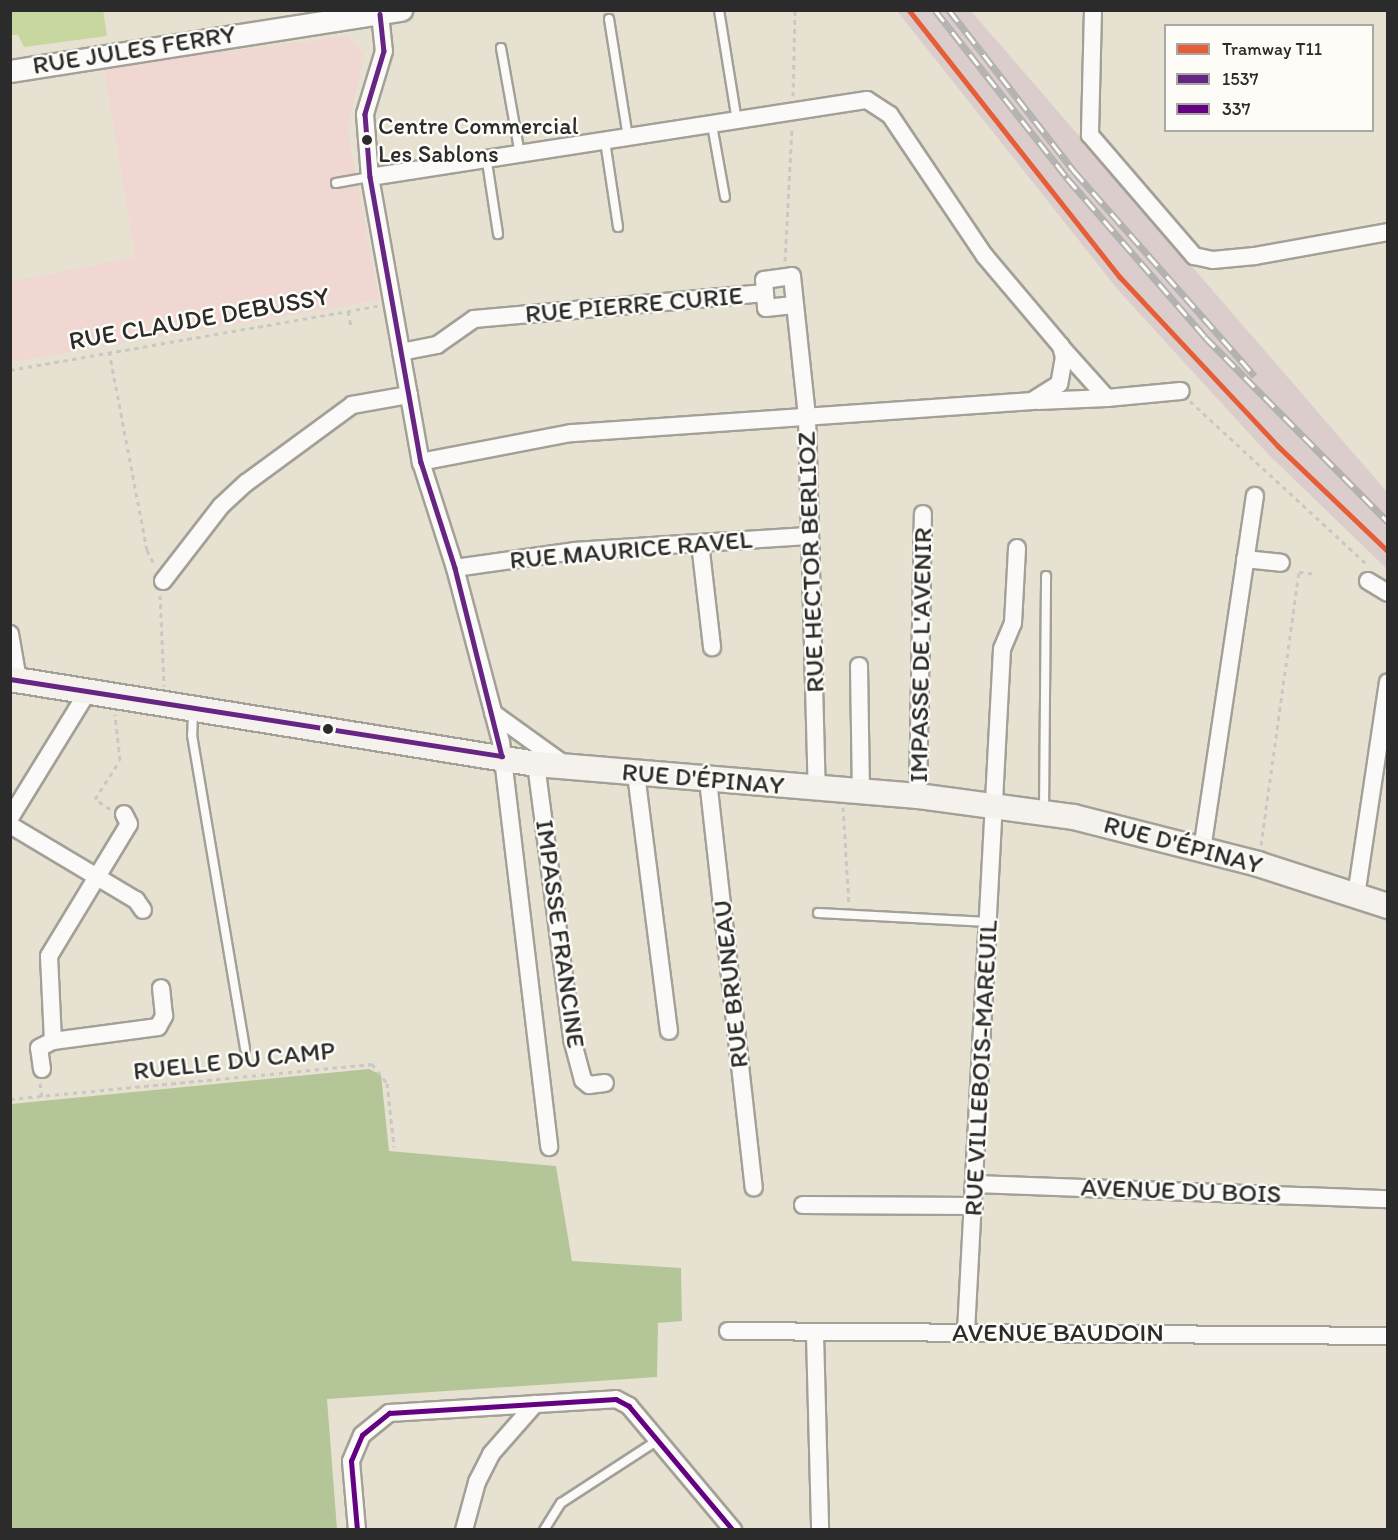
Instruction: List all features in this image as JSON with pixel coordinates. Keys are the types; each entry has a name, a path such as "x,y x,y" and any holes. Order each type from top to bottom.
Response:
{"main road":[{"name":"RUE D'ÉPINAY","path":"14,679 502,756 536,764 918,796 1044,812 1258,864 1388,906"}],"street":[{"path":"1093,10 1090,135 1194,256 1213,260 1255,256 1388,232"},
{"path":"390,12 384,51 365,114 370,177 421,462 455,568 502,756 549,1147"},
{"name":"RUE JULES FERRY","path":"10,71 390,12"},
{"path":"370,177 487,162 861,100 886,109 984,255 1107,398"},
{"path":"421,462 571,433 807,417 792,276 784,278"},
{"name":"RUE PIERRE CURIE","path":"401,352 437,345 474,319 765,293 764,280 784,278"},
{"path":"765,293 766,308 794,305"},
{"name":"RUE HECTOR BERLIOZ","path":"1032,401 1059,384 1065,369 1061,346"},
{"name":"RUE HECTOR BERLIOZ","path":"817,788 808,536 807,417 1107,398 1180,391"},
{"path":"163,581 220,506 246,483 352,405 409,395"},
{"path":"1202,850 1255,496"},
{"name":"IMPASSE DE L'AVENIR","path":"918,796 923,514"},
{"name":"RUE MAURICE RAVEL","path":"455,568 574,551 808,536"},
{"path":"700,543 712,647"},
{"name":"RUE VILLEBOIS-MAREUIL","path":"966,1332 996,805 1002,649 1013,623 1017,548"},
{"path":"1245,559 1281,563"},
{"path":"1370,574 1388,593"},
{"path":"10,634 14,679"},
{"path":"851,791 859,666"},
{"path":"1356,896 1388,682"},
{"path":"10,818 88,690"},
{"path":"493,713 568,767"},
{"name":"IMPASSE FRANCINE","path":"536,764 572,1039 583,1080 589,1085 605,1083"},
{"path":"636,774 669,1031"},
{"name":"RUE BRUNEAU","path":"708,780 754,1188"},
{"path":"53,1041 45,968 129,824 124,814"},
{"path":"10,825 98,877 143,910"},
{"path":"42,1069 39,1048 53,1041 158,1027 164,1016 161,988"},
{"name":"AVENUE DU BOIS","path":"975,1184 1388,1199"},
{"path":"803,1205 974,1206"},
{"name":"AVENUE BAUDOIN","path":"728,1331 815,1334 966,1332 1388,1336"},
{"path":"815,1334 820,1530"},
{"path":"357,1530 351,1461 357,1444 376,1421 406,1411 616,1399 648,1423 658,1440 673,1452 733,1530"},
{"path":"464,1530 491,1454 535,1404"}],"lane":[{"path":"719,10 737,121"},
{"path":"609,19 628,137"},
{"path":"501,48 520,156"},
{"path":"712,125 725,197"},
{"path":"605,141 618,227"},
{"path":"487,162 498,234"},
{"path":"336,183 370,177"},
{"path":"1044,812 1046,576"},
{"path":"193,707 192,735 245,1049"},
{"path":"818,913 989,922"},
{"path":"544,1530 561,1503 642,1454 658,1440"}],"path":[{"path":"784,278 795,10"},
{"name":"RUE CLAUDE DEBUSSY","path":"10,370 393,303"},
{"path":"348,311 351,326"},
{"path":"110,351 147,550 163,581 157,613 166,702"},
{"path":"1180,391 1370,574"},
{"path":"1258,864 1299,572 1317,574"},
{"path":"116,695 120,760 95,799 124,814"},
{"path":"850,914 851,791"},
{"name":"RUELLE DU CAMP","path":"10,1099 372,1064 387,1083 394,1147"}],"shaded area":[{"path":"897,11 971,11 1387,492 1387,569 1268,454 1119,291"},
{"path":"348,36 364,56 347,128 379,300 11,362 11,282 135,257 104,67"}],"green space":[{"path":"103,10 107,36 24,47 18,35 11,35 11,11"},
{"path":"369,1069 381,1075 389,1151 556,1166 572,1261 681,1268 682,1321 658,1323 657,1377 327,1399 337,1529 11,1529 11,1104"}],"railway":[{"path":"935,10 1067,178 1205,337 1388,522"},
{"path":"949,10 1074,171 1255,376"}],"tram line":[{"name":"T11","path":"909,10 1120,277 1278,446 1388,551"}],"transit line":[{"name":"1537","path":"380,14 384,51 365,114 370,177 421,462 455,568 502,756"},
{"name":"1537","path":"10,679 502,756"},
{"name":"337","path":"357,1530 351,1461 362,1435 389,1413 616,1399 629,1406 733,1530"}],"place":[{"name":"Centre Commercial Les Sablons","path":"367,140"}]}
